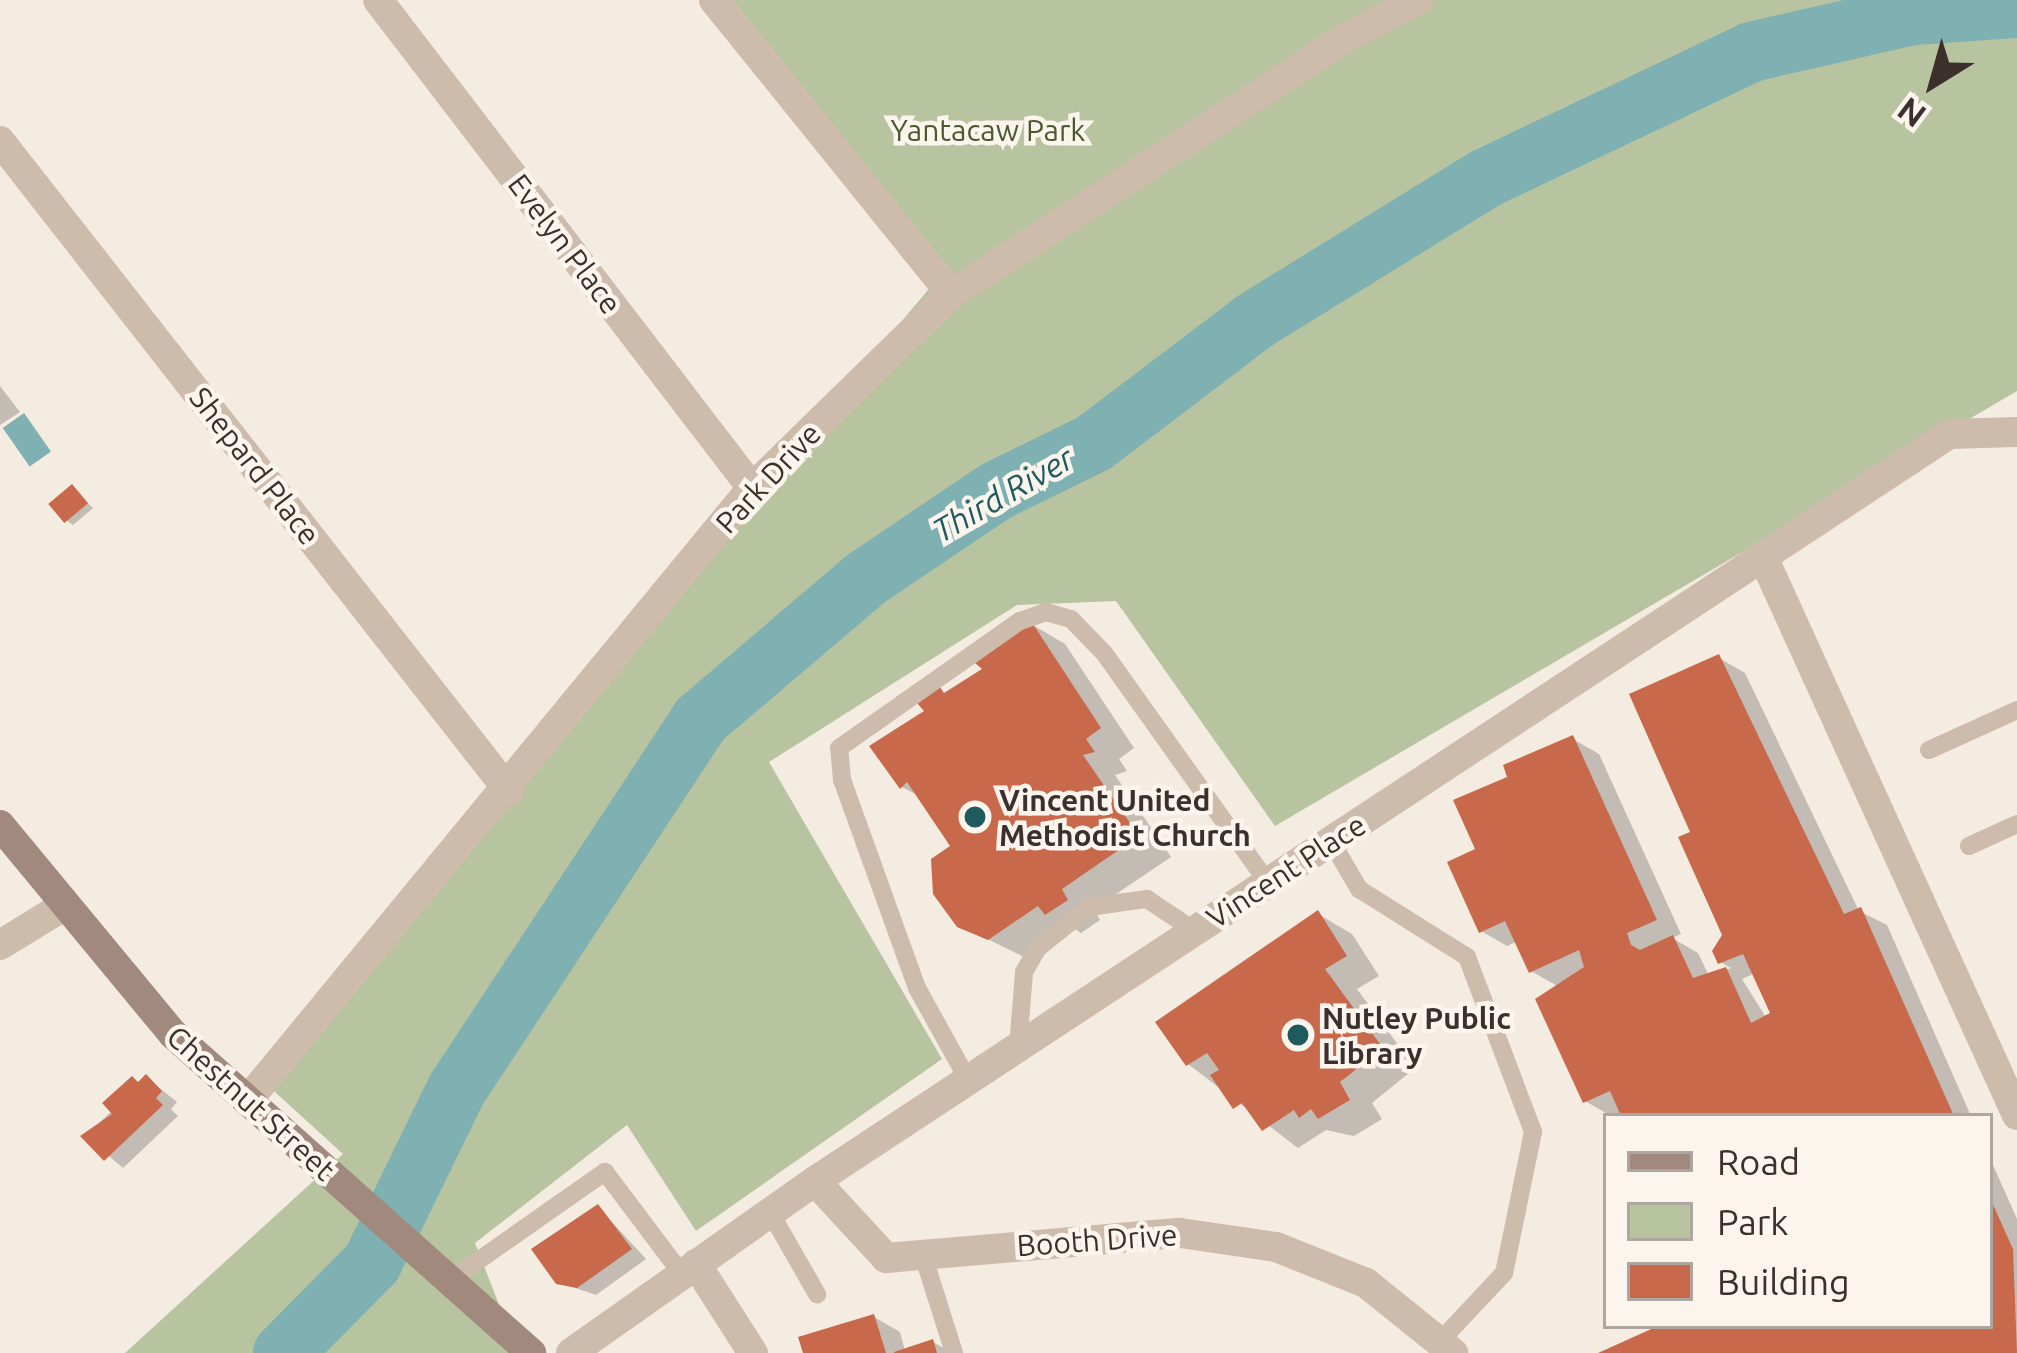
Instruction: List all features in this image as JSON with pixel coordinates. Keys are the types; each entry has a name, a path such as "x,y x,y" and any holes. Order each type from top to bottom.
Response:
{"street":[{"name":"Evelyn Place","path":"378,0 752,488"},
{"path":"714,0 951,294"},
{"name":"Park Drive","path":"247,1101 509,791 752,488 951,294 1347,37 1418,0"},
{"name":"Shepard Place","path":"0,141 509,791"},
{"name":"Vincent Place","path":"572,1353 815,1181 1949,434 2017,432"},
{"path":"1762,557 2017,1115"},
{"name":"Chestnut Street","path":"0,825 144,1004 531,1353"},
{"path":"0,945 62,907"},
{"name":"Booth Drive","path":"815,1181 886,1258 1180,1233 1276,1247 1366,1283 1447,1346"},
{"path":"689,1269 753,1353"}],"lane":[{"path":"968,1081 917,988 842,780 839,748 1020,621 1046,612 1071,619 1105,653 1268,883"},
{"path":"1929,750 2017,710"},
{"path":"1969,845 2017,824"},
{"path":"1331,842 1359,889 1467,957 1533,1132 1504,1273 1447,1346"},
{"path":"1018,1047 1024,972 1038,948 1090,907 1148,899 1195,931"},
{"path":"452,1279 604,1172 689,1269"},
{"path":"770,1212 817,1294"},
{"path":"923,1255 953,1353"}],"green space":[{"name":"Yantacaw Park","path":"714,0 2017,0 2017,391 1275,826 1116,601 1017,605 769,762 942,1059 696,1231 627,1125 475,1243 518,1353 125,1353 343,1154 264,1082 938,278"}],"water":[{"path":"24,413 51,452 30,466 3,428"}],"building":[{"path":"72,484 88,503 64,523 48,504"},
{"path":"1031,621 1101,728 1086,739 1095,752 1083,755 1139,836 1062,889 1068,900 1045,915 1038,906 988,940 957,927 933,894 931,859 950,846 907,782 900,789 869,746 924,711 917,703 940,687 944,693 982,669 974,662"},
{"path":"1719,654 1844,914 1861,907 1953,1113 1620,1113 1610,1091 1583,1103 1535,999 1584,967 1579,950 1529,973 1505,921 1479,933 1447,862 1475,849 1453,800 1507,777 1503,765 1573,735 1657,920 1627,933 1631,945 1640,950 1673,935 1693,978 1726,967 1751,1023 1770,1013 1743,954 1718,964 1712,951 1722,935 1678,837 1690,832 1629,694"},
{"path":"1318,910 1347,956 1325,969 1383,1048 1340,1082 1350,1100 1318,1119 1311,1109 1299,1118 1294,1110 1262,1131 1242,1103 1233,1109 1210,1075 1219,1070 1207,1053 1186,1066 1155,1022"},
{"path":"146,1074 162,1091 156,1098 163,1105 104,1161 80,1136 112,1114 102,1103 132,1076 138,1082"},
{"path":"598,1204 632,1249 577,1288 556,1284 531,1249"},
{"path":"1993,1205 2013,1249 2017,1353 1598,1353 1651,1329 1993,1329"},
{"path":"874,1314 886,1353 803,1353 798,1337"},
{"path":"933,1339 937,1353 894,1353 894,1352"}],"waterway":[{"name":"Third River","path":"283,1353 372,1263 457,1089 700,720 867,578 996,491 1094,443 1256,320 1486,178 1751,52 1913,15 2017,8"}],"place":[{"name":"Vincent United Methodist Church","path":"975,817"},
{"name":"Nutley Public Library","path":"1298,1035"}]}
